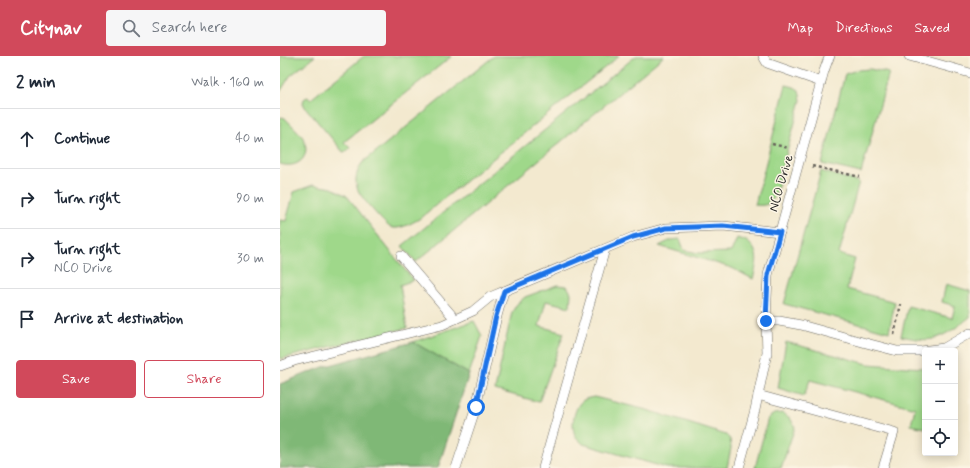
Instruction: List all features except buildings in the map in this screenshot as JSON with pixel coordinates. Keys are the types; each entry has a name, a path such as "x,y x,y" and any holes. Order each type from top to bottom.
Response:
{"lane":[{"path":"763,56 767,62 822,82"},
{"name":"NCO Drive","path":"740,468 767,353 766,321 768,275 824,71 830,56"},
{"path":"909,56 970,73"},
{"path":"280,366 294,361 442,325 473,311 490,297 633,237 666,228 723,226 780,232"},
{"path":"543,468 605,248"},
{"path":"401,256 455,319"},
{"path":"456,468 476,407 496,316 504,291"},
{"path":"766,321 779,321 801,325 859,342 897,351 921,352 944,348 970,333"},
{"path":"758,395 894,432 883,468"}],"path":[{"path":"799,163 860,177"},
{"path":"890,349 901,304"}],"green space":[{"path":"280,56 315,56 290,76 280,92"},
{"path":"364,56 452,56 344,142 350,148 343,152 303,103 304,99 307,97 311,99"},
{"path":"494,56 619,56 419,219 401,227 390,227 383,222 361,195 358,189 356,178 362,163"},
{"path":"636,56 664,56 416,262 402,246"},
{"path":"870,69 889,73 861,173 822,164 845,74 857,70"},
{"path":"786,85 799,90 801,100 775,196 767,204 755,205"},
{"path":"281,117 285,118 301,135 306,146 304,157 301,161 292,165 280,164"},
{"path":"821,171 859,182 839,254 855,259 847,289 895,302 889,332 784,304"},
{"path":"313,185 332,188 347,196 414,280 400,285 407,328 280,359 280,220 286,221 294,192"},
{"path":"737,238 748,242 755,251 757,260 753,279 732,268 659,246 671,240 680,239 684,250 698,253 731,252"},
{"path":"946,284 970,291 970,317 949,332 932,339 928,340 901,336 908,306 952,318 955,306 942,302"},
{"path":"557,285 567,286 571,293 570,307 546,301 539,326 564,333 539,402 495,390 512,312 517,304 525,297"},
{"path":"474,321 482,336 469,374 413,342"},
{"path":"413,342 469,374 438,468 280,468 280,384 323,367"},
{"path":"786,342 868,364 922,368 922,427 911,425 915,408 810,380 804,396 778,388"},
{"path":"594,397 647,410 726,435 730,439 731,448 727,468 667,468 583,444 574,433 573,423 575,413 582,401"},
{"path":"782,413 790,418 795,427 781,468 755,468 768,418 774,414"}],"route":[{"path":"476,407 496,316 504,291 633,237 666,228 723,226 780,232 768,275 766,321"}]}
